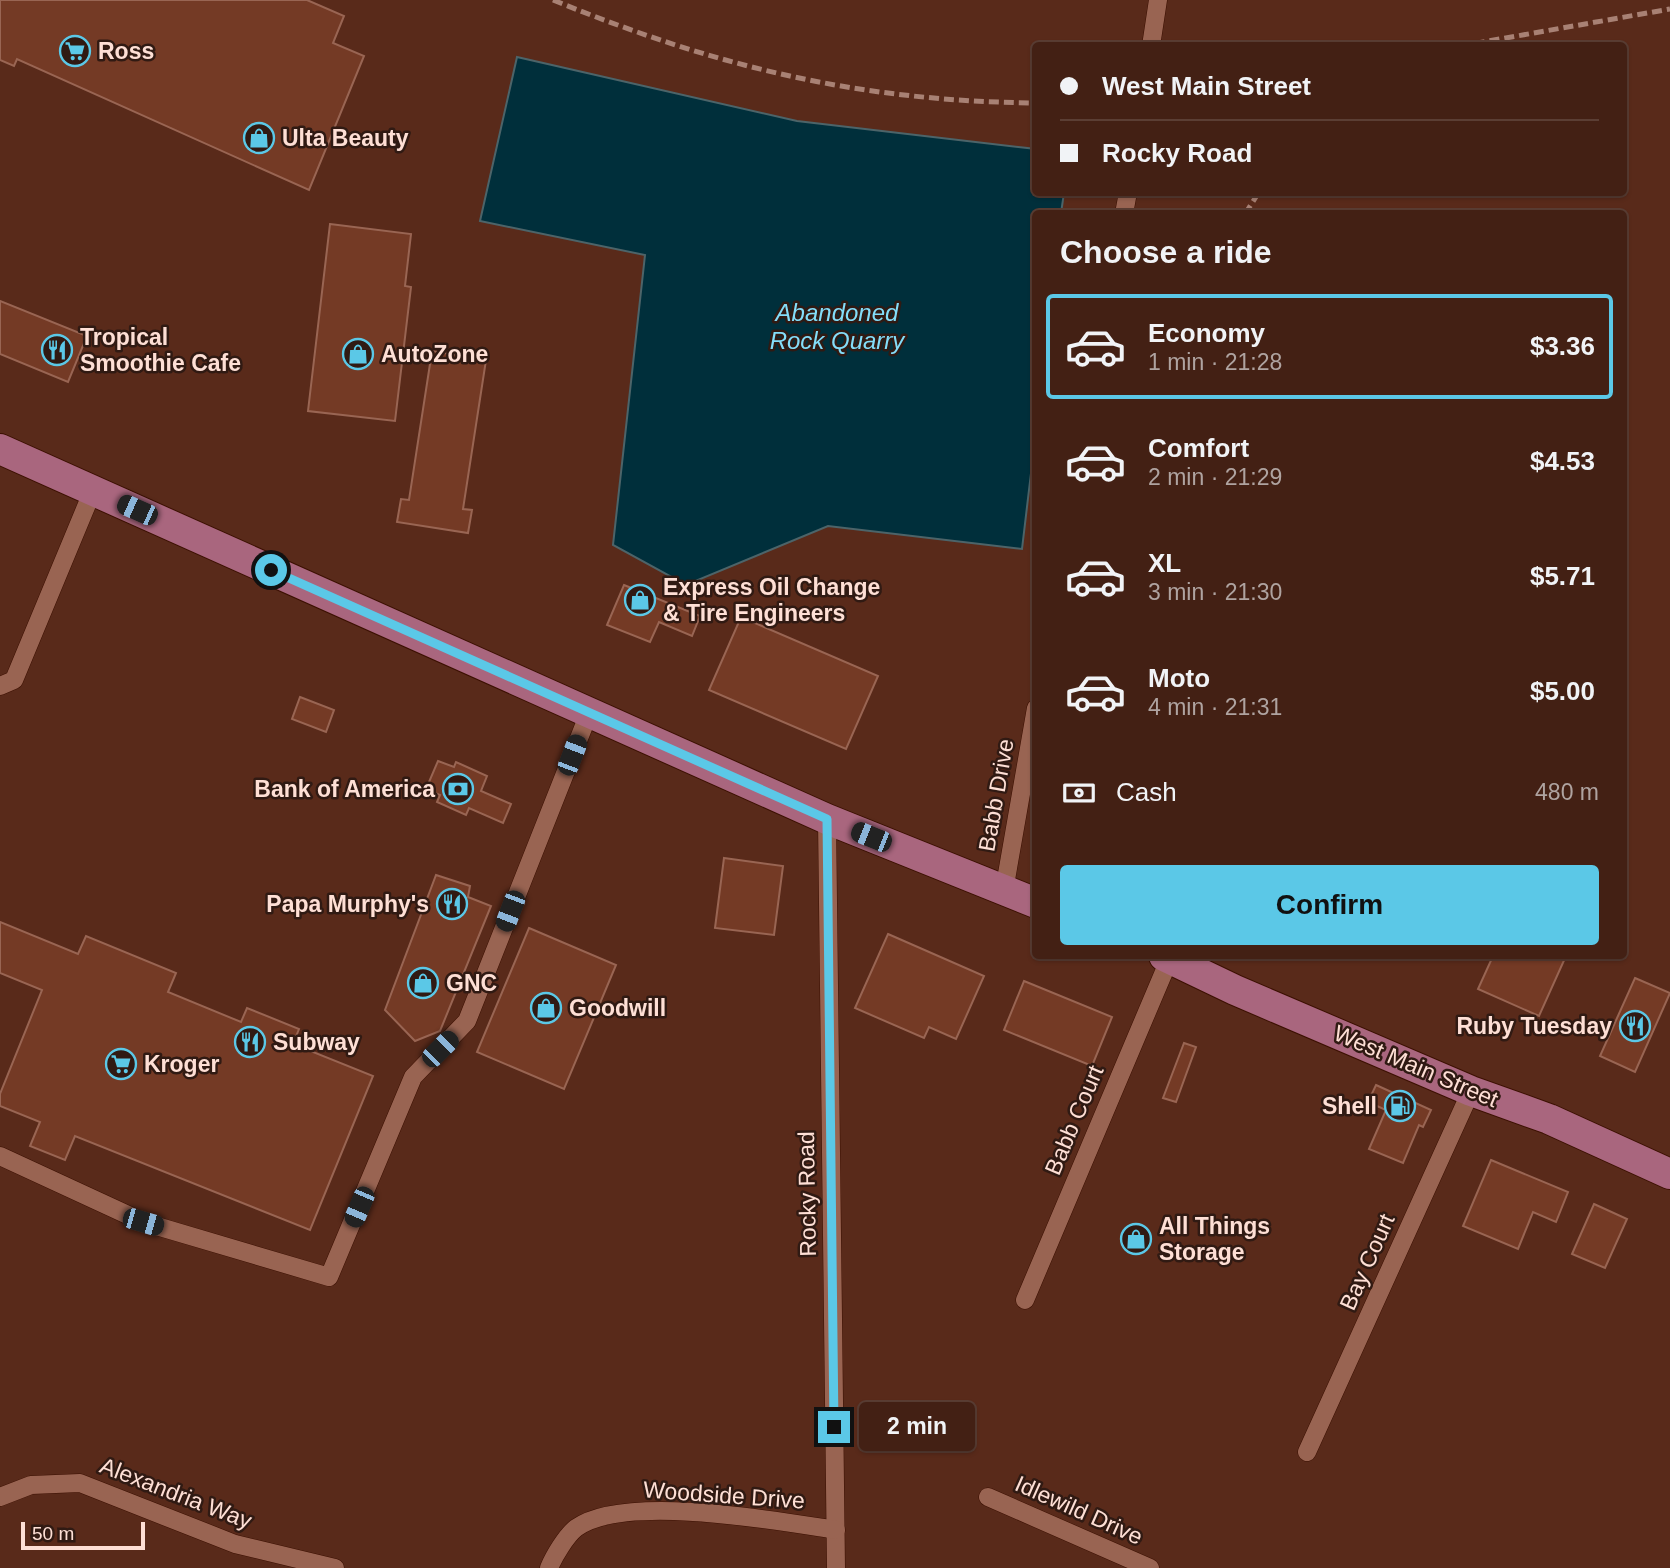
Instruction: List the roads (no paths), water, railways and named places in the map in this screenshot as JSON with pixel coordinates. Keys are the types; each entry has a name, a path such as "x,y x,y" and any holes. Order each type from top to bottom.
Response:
{"main road":[{"path":"0,449 827,819 1032,902"},
{"name":"West Main Street","path":"1168,959 1471,1091 1549,1119 1670,1174"}],"street":[{"path":"1152,42 1158,0"},
{"path":"0,686 14,680 93,490"},
{"path":"0,1157 143,1222 329,1277 413,1077 467,1021 589,713"},
{"name":"Babb Drive","path":"1004,891 1032,731"},
{"name":"Rocky Road","path":"827,819 836,1568"},
{"name":"Babb Court","path":"1025,1300 1166,959"},
{"name":"Bay Court","path":"1307,1452 1471,1091"},
{"name":"Alexandria Way","path":"0,1497 31,1485 80,1483 235,1544 329,1568"},
{"name":"Idlewild Drive","path":"988,1497 1150,1568"},
{"name":"Woodside Drive","path":"549,1568 576,1529 608,1514 661,1511 760,1519 836,1530"}],"water":[{"name":"Abandoned Rock Quarry","path":"517,57 797,121 1032,149 1032,196 1064,196 1061,210 1032,210 1032,465 1022,549 828,526 686,585 613,545 645,255 480,221"}],"railway":[{"path":"553,0 673,44 789,76 908,95 1032,103"},
{"path":"1483,42 1670,9"},
{"path":"1248,210 1256,196"}],"place":[{"name":"Ross","path":"75,51"},
{"name":"Ulta Beauty","path":"259,138"},
{"name":"Tropical Smoothie Cafe","path":"57,350"},
{"name":"AutoZone","path":"358,354"},
{"name":"Express Oil Change & Tire Engineers","path":"640,600"},
{"name":"Bank of America","path":"458,789"},
{"name":"Papa Murphy's","path":"452,904"},
{"name":"GNC","path":"423,983"},
{"name":"Goodwill","path":"546,1008"},
{"name":"Ruby Tuesday","path":"1635,1026"},
{"name":"Subway","path":"250,1042"},
{"name":"Kroger","path":"121,1064"},
{"name":"Shell","path":"1400,1106"},
{"name":"All Things Storage","path":"1136,1239"}]}
